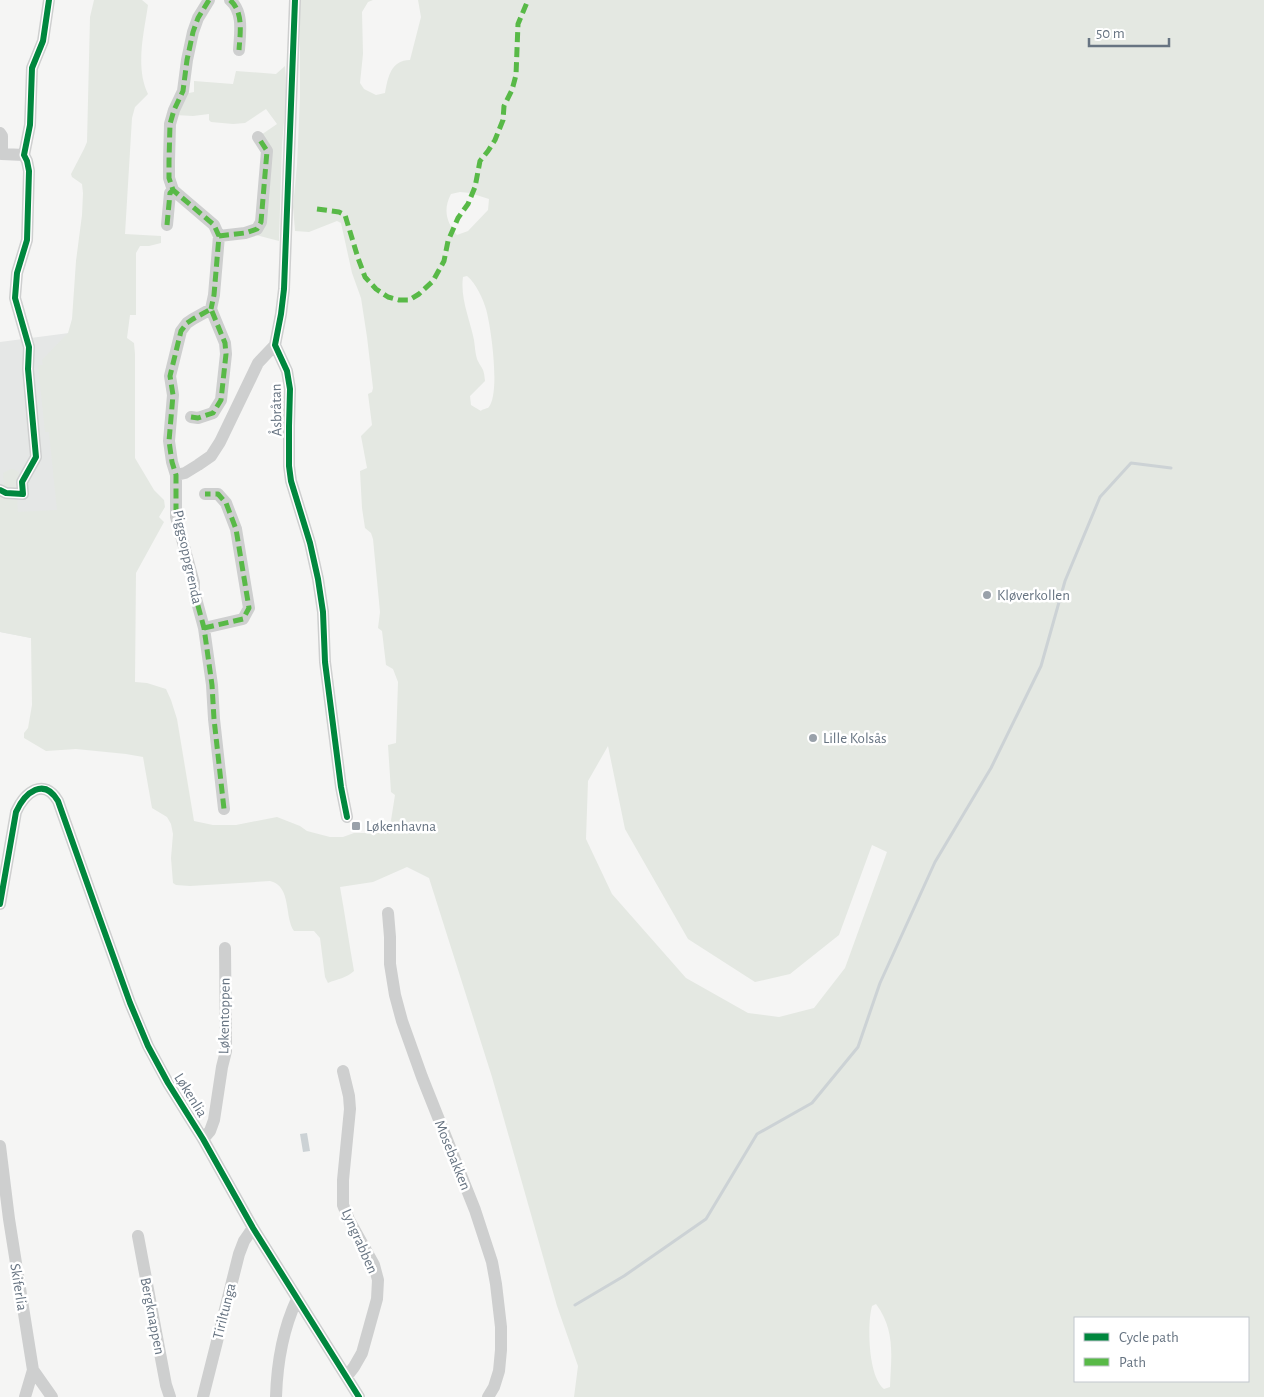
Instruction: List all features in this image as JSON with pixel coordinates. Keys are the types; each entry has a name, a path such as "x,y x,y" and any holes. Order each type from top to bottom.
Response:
{"street":[{"path":"191,417 198,418 213,413 221,400 226,354 225,343 210,309 214,295 218,236 214,225 173,190 169,178 169,140 170,124 174,110 183,91 192,32 209,0"},
{"path":"176,475 185,473 211,456 220,442 258,363 275,345 284,289 295,0"},
{"path":"0,490 6,493 23,494 22,482 36,457 28,369 29,347 15,298 17,273 27,240 29,171 24,155 30,125 32,68 43,41 49,1"},
{"path":"233,1 238,12 240,24 239,50"},
{"path":"0,133 2,136 2,154 24,155"},
{"path":"218,236 245,234 257,229 262,222 267,151 258,136"},
{"path":"168,225 170,193 173,190"},
{"name":"Piggsoppgrenda","path":"210,309 188,322 181,331 170,376 173,395 169,441 176,475 176,517 204,628 212,685 224,810"},
{"name":"Åsbråtan","path":"275,345 287,371 290,389 289,466 318,579 325,662 341,787 347,817"},
{"path":"204,628 243,619 249,608 236,529 226,503 218,494 205,494"},
{"name":"Løkenlia","path":"0,904 16,812 20,803 31,791 42,789 49,791 54,794 58,801 96,911 148,1046 253,1228 359,1397"},
{"name":"Mosebakken","path":"388,913 395,995 402,1021 422,1077 475,1210 492,1262 501,1327 501,1350 499,1371 494,1387 488,1397"},
{"name":"Løkentoppen","path":"203,1139 210,1131 214,1120 226,1051 225,948"},
{"name":"Lyngrabben","path":"343,1071 350,1109 343,1180 343,1205 349,1220 374,1265 378,1280 377,1299 362,1353 347,1376"},
{"name":"Skiferlia","path":"0,1146 8,1219 33,1370 25,1397"},
{"name":"Tiriltunga","path":"203,1397 239,1254 244,1241 253,1228"},
{"name":"Bergknappen","path":"138,1236 166,1385 170,1397"},
{"path":"276,1397 277,1374 283,1343 289,1317 297,1299"},
{"path":"33,1370 52,1397"}],"shaded area":[{"path":"94,0 142,0 148,5 141,61 144,84 148,94 135,107 132,118 125,234 161,236 161,243 140,246 136,253 136,315 130,315 127,338 134,343 135,354 135,458 154,490 164,500 165,507 159,517 164,522 136,573 135,682 147,683 166,689 171,700 177,719 194,821 213,825 236,825 277,817 300,826 307,831 330,837 343,837 354,833 389,833 395,795 391,792 388,745 396,743 398,682 393,669 386,665 382,631 378,628 380,612 373,539 371,533 365,528 360,471 367,468 361,436 372,425 368,394 372,392 373,388 361,298 352,273 341,223 337,221 309,232 295,231 293,207 300,97 300,0 373,0 368,2 362,12 363,54 360,83 364,89 376,95 385,93 389,76 395,66 398,63 410,60 421,17 418,0 1264,0 1264,1397 574,1397 578,1366 557,1306 492,1077 429,878 407,867 373,882 340,887 354,971 345,977 328,983 325,977 320,938 314,931 294,931 289,918 285,895 277,884 270,881 190,886 173,883 171,858 173,834 171,824 167,817 152,808 143,757 76,749 46,751 24,738 24,733 28,728 32,705 31,638 0,632 0,495 17,497 18,512 57,510 49,432 45,432 38,365 43,365 42,360 68,333 72,319 83,193 82,184 72,177 71,174 87,142 90,17","holes":["460,192 489,199 488,210 468,231 457,235 450,225 446,210 451,194","467,276 476,287 486,309 494,360 492,401 488,408 481,411 471,405 470,396 485,381 483,371 476,357 474,340 464,301 462,285 463,277","608,746 625,829 688,939 755,982 790,974 839,935 872,845 887,852 845,968 814,1008 779,1017 748,1013 686,978 612,894 586,839 588,781","876,1304 882,1314 887,1324 891,1344 890,1387 884,1389 875,1374 870,1350 870,1314 872,1306"]},
{"path":"285,66 287,89 282,144 279,241 252,234 262,227 261,135 277,124 266,109 245,123 233,124 211,122 209,114 193,116 175,115 184,94 194,92 194,81 233,84 236,71 276,74"},
{"path":"69,333 67,513 31,638 0,632 0,342"},
{"path":"11,469 19,472 16,488 4,487 3,473"},
{"path":"307,1133 310,1151 303,1152 300,1134"}],"waterway":[{"path":"575,1305 624,1276 706,1219 757,1134 812,1103 858,1047 880,983 935,862 991,768 1041,666 1065,581 1100,497 1131,463 1171,468"}],"marked path":[{"path":"209,0 198,18 193,32 183,91 170,124 169,178 173,190 214,225 219,236 211,309"},
{"path":"230,0 239,17 239,50"},
{"path":"317,209 339,212 345,215 365,277 376,289 388,297 409,300 419,294 433,281 444,261 448,241 458,218 468,204 475,187 480,161 495,140 503,120 504,106 512,90 516,75 518,24 528,0"},
{"path":"219,236 245,233 257,229 261,222 267,151 258,137"},
{"path":"167,225 170,193 173,190"},
{"path":"191,417 198,418 213,413 221,400 226,354 225,343 211,309 187,323 181,331 170,376 173,395 169,441 176,475 176,517 204,628 212,685 224,809"},
{"path":"204,628 243,619 249,608 236,529 226,503 218,494 205,494"}],"cycle path":[{"path":"0,490 6,493 23,494 22,482 36,457 28,369 29,347 15,298 17,273 27,240 29,171 24,155 30,125 32,68 43,41 49,0"},
{"path":"295,0 284,289 275,345 287,371 290,389 289,466 291,481 310,543 318,579 323,612 325,662 341,787 347,817"},
{"path":"0,904 16,812 24,798 30,793 35,790 47,790 58,801 130,1003 148,1046 253,1228 359,1397"}],"place":[{"name":"Kløverkollen","path":"987,595"},
{"name":"Lille Kolsås","path":"813,738"},
{"name":"Løkenhavna","path":"356,826"}]}
